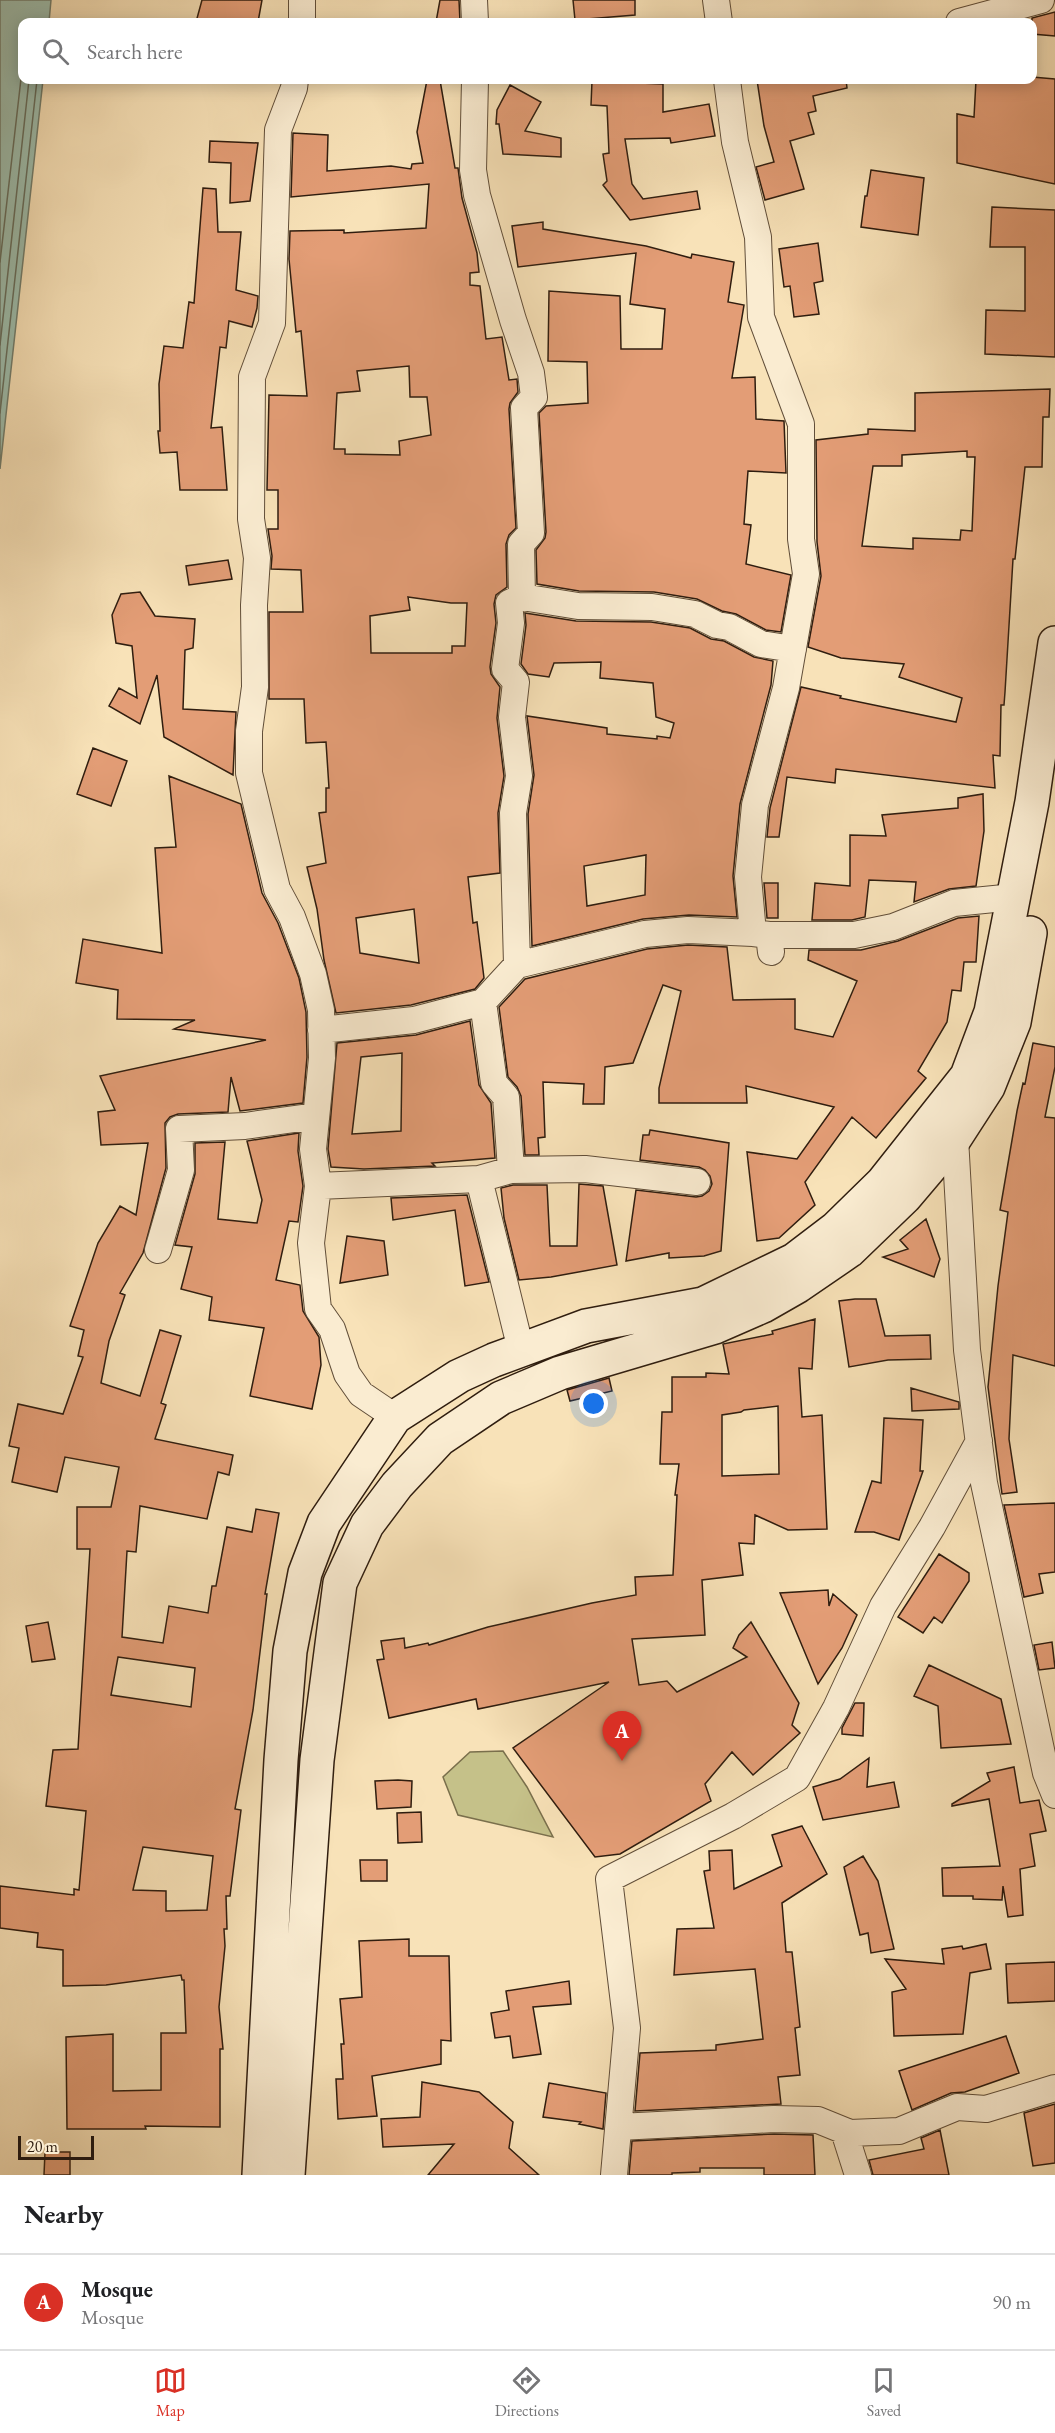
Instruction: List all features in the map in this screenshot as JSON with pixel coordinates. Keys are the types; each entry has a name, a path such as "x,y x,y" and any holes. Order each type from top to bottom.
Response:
{"main road":[{"path":"288,2175 317,1760 340,1583 367,1525 397,1485 440,1439 501,1398 560,1372 715,1327 763,1306 798,1286 849,1251 905,1197 954,1138 988,1087 1046,799 1055,643"},
{"path":"260,2175 281,1760 291,1651 305,1573 324,1522 395,1417 459,1376 586,1326 703,1304 794,1260 836,1227 883,1182 967,1076 1002,1017 1014,897 1046,799"},
{"path":"281,1760 317,1760"}],"street":[{"path":"302,0 302,18"},
{"path":"474,0 475,18"},
{"path":"716,0 718,18"},
{"path":"973,18 1041,0"},
{"path":"294,84 278,130 272,323 252,377 251,519 256,558 255,687 249,731 249,773 277,889 292,917 313,974 321,1010 322,1058 313,1149 318,1186 311,1243 318,1309 332,1329 347,1374 361,1394 395,1417"},
{"path":"475,84 473,170 477,195 513,320 531,373 534,397 524,408 531,534 521,544 522,597"},
{"path":"728,84 735,142 758,237 761,317 801,424 801,539 806,574 786,688 755,805 748,877 764,940"},
{"path":"517,965 513,813 519,776 512,717 516,682 505,669 511,623 509,603 522,597 578,606 652,607 695,614 717,625 729,627 761,644 793,649"},
{"path":"321,1029 414,1020 483,1002 517,965 645,934 688,930 764,940 854,934 893,927 954,903 1014,897"},
{"path":"483,1002 494,1083 506,1097 512,1170"},
{"path":"158,1250 181,1170 179,1129 245,1126 316,1116"},
{"path":"954,1138 967,1350 986,1494 1043,1761 1055,1795"},
{"path":"318,1186 479,1179 512,1170 585,1169 697,1182"},
{"path":"479,1179 521,1350"},
{"path":"614,2175 627,2028 609,1879 733,1816 797,1778 836,1708 883,1606 932,1527 979,1441"},
{"path":"619,2127 774,2119 818,2120 850,2133 899,2131 957,2107 986,2109 1055,2088"},
{"path":"844,2131 858,2175"}],"shaded area":[{"path":"503,1751 527,1787 553,1837 458,1815 443,1777 470,1752"}],"water":[{"path":"0,0 51,0 49,18 18,18 18,84 43,84 0,469"}],"building":[{"path":"202,0 262,0 259,18 197,18"},
{"path":"440,0 459,0 460,18 437,18"},
{"path":"573,0 635,0 635,15 575,18"},
{"path":"1055,12 1055,36 1037,34 1037,18 1032,18"},
{"path":"1037,77 1055,79 1055,184 957,163 957,114 974,117 976,84 1037,84"},
{"path":"426,84 441,84 455,168 458,168 462,198 477,253 479,272 470,273 470,285 480,286 486,339 502,337 509,380 517,379 518,392 510,403 509,409 516,528 509,535 506,544 507,587 496,595 494,604 496,623 490,667 491,674 500,687 497,718 504,776 498,813 500,873 468,877 473,923 477,922 484,978 475,989 411,1005 336,1013 307,867 326,863 319,813 326,812 326,788 329,788 326,742 306,743 304,699 269,699 269,612 303,612 301,570 271,569 272,556 268,529 278,529 278,490 267,490 269,395 307,396 301,331 296,332 289,259 290,231 344,230 344,233 426,228 429,184 291,197 293,133 328,135 327,171 391,166 411,169 412,164 423,163 417,132","holes":["409,366 410,397 427,397 431,435 399,441 400,455 345,454 345,449 334,449 337,393 360,391 357,371","408,597 467,603 465,646 452,646 452,653 371,653 370,616 410,610","414,909 419,963 360,953 356,918"]},
{"path":"592,84 663,84 663,112 709,104 715,136 671,143 670,138 625,139 632,184 643,199 697,191 700,209 630,220 603,185 607,181 603,154 609,153 607,106 591,105"},
{"path":"758,84 846,84 847,88 813,96 816,111 808,113 814,134 790,141 804,189 765,200 756,167 774,162 764,126"},
{"path":"510,85 541,102 525,131 561,138 561,157 503,154 499,124 496,124 497,110"},
{"path":"210,141 258,143 250,201 230,203 231,163 209,162"},
{"path":"871,170 924,178 918,235 861,227"},
{"path":"203,188 216,189 218,232 241,232 236,290 258,296 252,327 229,321 226,348 220,347 211,428 222,427 227,490 180,490 177,452 160,453 158,431 160,431 159,384 164,346 183,348 189,302 194,303"},
{"path":"992,207 1055,210 1055,357 985,354 986,310 1025,311 1025,247 990,247"},
{"path":"543,222 543,229 646,246 691,258 692,254 734,262 728,302 744,305 732,378 755,377 756,419 784,421 786,473 748,471 744,524 751,525 746,564 791,575 781,632 766,630 736,614 722,611 697,599 654,592 579,591 537,584 536,550 545,538 546,532 539,413 546,406 588,403 587,362 548,361 549,291 620,296 621,349 662,349 665,309 630,304 636,253 518,267 512,226"},
{"path":"818,243 823,281 814,283 819,314 794,317 790,286 784,287 779,249"},
{"path":"1050,389 1049,417 1043,417 1042,467 1025,467 1015,559 1013,559 1004,705 1001,705 1000,756 993,755 995,788 836,769 835,783 787,777 779,837 767,837 770,808 801,687 841,696 840,698 956,722 962,698 899,677 904,664 841,658 808,647 821,576 817,542 816,440 868,434 868,429 915,431 915,393","holes":["967,451 967,457 975,457 972,531 961,530 960,540 913,538 913,549 862,546 873,466 902,466 902,455"]},
{"path":"228,560 232,579 189,585 186,566"},
{"path":"140,592 155,616 195,619 193,648 185,650 183,709 236,712 233,775 164,737 157,675 140,724 109,706 119,688 137,698 132,646 116,643 112,615 121,594"},
{"path":"525,613 576,621 651,622 690,628 711,639 724,641 754,657 773,661 771,685 740,804 733,876 737,917 689,915 643,919 532,946 528,814 534,775 527,716 607,728 607,734 657,739 657,736 670,738 674,723 656,717 653,683 600,678 601,662 554,663 549,677 528,674 521,664 526,625","holes":["646,855 645,895 587,906 584,866"]},
{"path":"93,748 127,761 111,806 77,794"},
{"path":"169,776 241,804 262,893 278,923 299,978 306,1012 307,1057 303,1103 240,1111 231,1077 228,1112 178,1114 170,1117 165,1123 166,1168 143,1253 120,1293 125,1295 109,1341 101,1383 140,1396 160,1330 181,1336 161,1403 166,1405 155,1439 233,1455 229,1475 218,1472 207,1519 140,1506 136,1552 127,1551 122,1637 163,1643 169,1606 208,1613 212,1586 216,1586 227,1527 252,1532 256,1509 279,1513 265,1594 267,1594 253,1710 235,1809 241,1810 230,1896 226,1896 227,1929 224,1929 225,1946 219,2007 223,2049 220,2049 220,2127 145,2126 146,2129 67,2129 66,2037 113,2034 113,2091 161,2090 161,2033 186,2033 184,1980 181,1975 106,1985 63,1986 63,1950 37,1947 38,1933 0,1928 0,1886 74,1895 74,1889 79,1890 86,1811 46,1806 53,1750 78,1749 90,1549 77,1549 77,1507 111,1507 119,1467 65,1457 57,1492 12,1482 19,1448 9,1446 18,1404 63,1414 83,1357 78,1356 84,1330 70,1326 98,1243 120,1206 136,1215 148,1143 101,1145 98,1112 115,1110 100,1076 266,1040 174,1029 195,1020 117,1019 118,990 76,983 83,939 162,953 155,848 176,847","holes":["118,1657 195,1668 191,1707 111,1695","143,1847 213,1856 207,1910 166,1911 166,1891 133,1890"]},
{"path":"983,794 984,831 976,886 949,889 914,902 916,882 869,880 865,917 852,920 812,920 815,883 850,886 850,835 886,836 882,815 958,808 958,798"},
{"path":"764,883 778,883 778,918 767,918"},
{"path":"979,916 976,962 964,962 961,991 952,990 947,1022 918,1071 926,1078 876,1138 852,1117 805,1182 815,1205 779,1238 757,1241 747,1152 797,1159 834,1107 746,1086 747,1103 659,1103 659,1088 681,991 663,985 633,1063 605,1067 604,1104 583,1104 584,1084 543,1082 545,1137 538,1138 539,1155 525,1155 521,1096 508,1077 499,1007 525,979 647,949 688,945 727,947 733,1000 795,999 795,1029 833,1037 857,981 808,960 809,950 861,950 898,941 958,918"},
{"path":"470,1021 479,1085 491,1103 495,1158 432,1163 435,1166 364,1169 331,1167 328,1149 337,1043 416,1035","holes":["402,1053 401,1131 352,1134 361,1057"]},
{"path":"1033,1043 1055,1047 1055,1067 1045,1117 1055,1118 1055,1366 1013,1355 1009,1439 1017,1492 1002,1494 988,1387 1008,1212 1000,1210 1017,1111"},
{"path":"650,1130 729,1143 721,1251 704,1256 669,1258 669,1253 626,1261 636,1190 696,1197 709,1191 712,1184 710,1176 699,1167 640,1160 643,1135 649,1135"},
{"path":"299,1133 298,1151 303,1186 298,1222 289,1221 276,1280 300,1285 303,1311 319,1337 321,1365 312,1409 250,1396 264,1328 209,1320 212,1297 181,1289 192,1247 175,1245 195,1174 195,1143 225,1142 218,1219 257,1223 262,1200 247,1141"},
{"path":"579,1184 603,1186 617,1265 551,1277 519,1280 504,1218 501,1188 513,1185 547,1185 550,1246 577,1246"},
{"path":"467,1195 489,1282 465,1286 455,1210 393,1220 391,1198"},
{"path":"926,1219 940,1259 934,1277 883,1257 908,1249 900,1240"},
{"path":"347,1236 384,1241 388,1275 340,1283"},
{"path":"876,1299 885,1336 930,1335 931,1359 888,1360 849,1367 839,1301"},
{"path":"815,1319 812,1369 799,1368 802,1417 822,1415 827,1529 788,1530 755,1515 754,1544 739,1543 743,1575 702,1580 705,1635 632,1639 639,1685 667,1681 677,1692 747,1657 733,1648 739,1635 751,1622 799,1703 792,1725 800,1733 753,1775 732,1752 705,1784 711,1801 620,1854 595,1857 513,1748 609,1682 478,1709 476,1699 389,1718 377,1660 384,1659 381,1641 404,1638 405,1648 428,1643 429,1645 488,1627 636,1595 635,1577 673,1575 677,1495 675,1495 679,1464 660,1464 662,1412 672,1412 672,1377 706,1377 706,1373 729,1374 723,1344 773,1334 772,1331","holes":["778,1406 779,1474 722,1476 722,1415"]},
{"path":"609,1378 612,1391 570,1401 567,1390"},
{"path":"911,1388 959,1402 959,1409 912,1411"},
{"path":"884,1418 923,1420 920,1471 923,1471 899,1540 874,1532 855,1532 872,1481 881,1483"},
{"path":"1055,1503 1055,1572 1039,1574 1043,1593 1024,1597 1004,1505"},
{"path":"939,1554 969,1573 969,1581 942,1623 934,1617 923,1633 898,1617"},
{"path":"828,1590 829,1606 833,1594 857,1615 842,1648 818,1684 780,1593"},
{"path":"48,1622 55,1659 32,1662 26,1626"},
{"path":"1052,1642 1055,1668 1039,1670 1034,1645"},
{"path":"929,1665 1001,1699 1011,1744 941,1748 938,1706 914,1696"},
{"path":"855,1703 864,1703 863,1736 842,1734 842,1728"},
{"path":"869,1758 867,1787 894,1782 899,1807 823,1820 813,1787 840,1779"},
{"path":"1014,1767 1020,1803 1039,1800 1046,1831 1030,1834 1035,1866 1020,1869 1023,1915 1008,1917 1003,1886 1002,1900 973,1899 973,1896 943,1896 942,1868 1000,1866 989,1799 952,1806 952,1804 990,1781 987,1773"},
{"path":"375,1781 412,1781 411,1807 377,1809"},
{"path":"421,1812 422,1842 398,1843 397,1813"},
{"path":"802,1826 827,1874 782,1903 786,1952 792,1952 800,2027 795,2028 800,2075 778,2077 781,2104 635,2111 640,2053 716,2050 716,2045 763,2039 755,1969 674,1975 677,1929 714,1928 704,1871 710,1870 709,1851 732,1850 734,1889 782,1866 772,1835"},
{"path":"863,1856 878,1881 894,1949 871,1953 868,1933 860,1935 844,1867"},
{"path":"360,1860 387,1860 387,1881 361,1881"},
{"path":"409,1939 409,1956 449,1956 451,2041 441,2040 441,2064 372,2076 377,2116 338,2119 336,2079 343,2079 341,2044 344,2044 340,1999 362,1997 359,1941"},
{"path":"986,1944 991,1969 970,1973 963,2034 894,2036 892,1992 906,1989 885,1959 944,1964 942,1949 962,1946 963,1949"},
{"path":"1055,1962 1055,2001 1008,2003 1006,1964"},
{"path":"569,1981 571,2004 533,2007 541,2054 513,2058 510,2036 495,2038 491,2013 509,2010 506,1991"},
{"path":"1006,2036 1019,2073 965,2092 951,2093 912,2110 899,2071"},
{"path":"422,2082 479,2092 513,2122 509,2148 539,2175 428,2175 454,2144 383,2147 381,2119 420,2117"},
{"path":"549,2083 606,2093 603,2129 579,2124 581,2122 543,2117"},
{"path":"1055,2104 1055,2163 1033,2166 1024,2113"},
{"path":"940,2130 949,2175 873,2175 869,2160 924,2149 921,2138"},
{"path":"774,2134 813,2135 815,2175 764,2175 764,2168 700,2168 700,2172 672,2173 672,2175 629,2175 632,2141"},
{"path":"45,2152 70,2152 70,2175 44,2175"}],"place":[{"name":"Mosque","path":"622,1761"}]}
